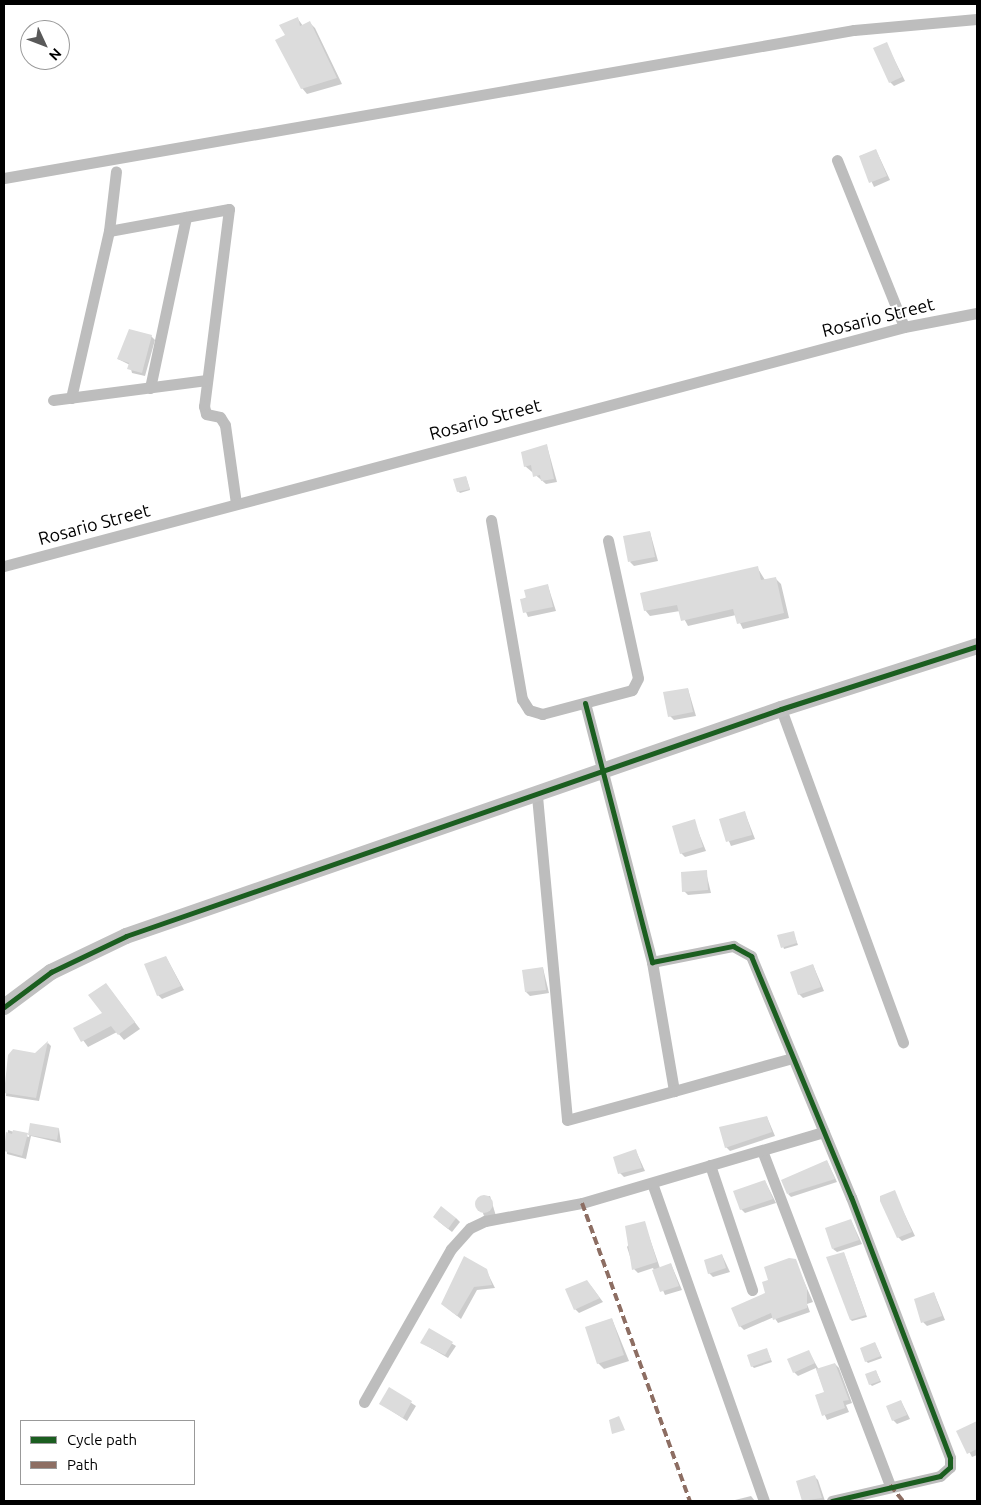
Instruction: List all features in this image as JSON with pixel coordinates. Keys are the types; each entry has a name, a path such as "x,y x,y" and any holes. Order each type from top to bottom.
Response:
{"street":[{"path":"4,178 854,30 977,19"},
{"path":"837,160 904,327"},
{"path":"71,398 109,231 116,171"},
{"path":"109,231 229,209 207,380 206,414 220,417 226,425 236,503"},
{"path":"150,388 186,217"},
{"name":"Rosario Street","path":"4,566 904,327 977,312"},
{"path":"53,400 207,380"},
{"path":"491,520 522,699 529,710 542,714 632,690 638,678 608,540"},
{"path":"4,1007 50,972 126,936 537,796 781,709 977,646"},
{"path":"585,703 606,770 652,962 674,1091"},
{"path":"781,709 903,1042"},
{"path":"537,796 567,1120 792,1058"},
{"path":"652,962 733,946 746,951 824,1132 950,1458 950,1467 940,1476 890,1486 832,1501"},
{"path":"364,1402 447,1255 470,1228 652,1182 710,1165 764,1153 824,1132"},
{"path":"764,1153 890,1486"},
{"path":"710,1165 752,1290"},
{"path":"652,1182 764,1501"}],"building":[{"path":"298,17 300,26 310,21 337,78 301,89 275,40 285,35 279,25"},
{"path":"887,42 902,77 889,83 873,48"},
{"path":"876,149 887,176 869,183 859,156"},
{"path":"129,329 152,335 142,373 127,369 129,363 117,359"},
{"path":"547,444 554,479 541,481 540,475 533,477 531,465 524,467 521,452"},
{"path":"466,476 470,489 457,492 453,479"},
{"path":"650,531 655,557 628,562 623,536"},
{"path":"758,566 761,580 776,577 784,613 737,624 733,609 681,621 677,605 644,611 640,593"},
{"path":"548,584 553,607 523,613 520,599 526,598 524,590"},
{"path":"688,688 693,712 668,717 663,692"},
{"path":"745,811 752,835 726,842 719,819"},
{"path":"695,819 703,847 680,854 672,826"},
{"path":"707,870 708,890 682,892 681,872"},
{"path":"794,931 797,943 781,948 777,935"},
{"path":"166,956 181,986 157,996 144,964"},
{"path":"813,964 821,987 798,995 790,972"},
{"path":"543,967 546,990 525,992 522,970"},
{"path":"106,983 135,1022 118,1035 111,1026 81,1042 73,1028 102,1013 88,995"},
{"path":"48,1041 36,1098 4,1093 8,1055 13,1049 35,1053"},
{"path":"767,1116 772,1132 725,1148 719,1127"},
{"path":"30,1123 59,1128 57,1140 28,1135"},
{"path":"13,1130 28,1133 22,1156 4,1151 6,1132 12,1134"},
{"path":"636,1149 642,1168 618,1174 613,1157"},
{"path":"827,1160 835,1179 787,1194 781,1180"},
{"path":"765,1180 773,1199 740,1210 733,1191"},
{"path":"895,1190 912,1232 897,1238 880,1201 880,1196"},
{"path":"480,1195 488,1195 493,1200 491,1211 480,1213 475,1208 475,1200"},
{"path":"441,1206 456,1218 448,1229 433,1217"},
{"path":"851,1219 859,1240 832,1249 825,1228"},
{"path":"645,1221 657,1262 632,1270 625,1226"},
{"path":"844,1252 866,1315 850,1320 826,1257"},
{"path":"722,1254 726,1268 708,1274 704,1260"},
{"path":"464,1256 487,1269 492,1285 474,1287 457,1316 441,1304"},
{"path":"789,1258 796,1259 807,1289 807,1308 773,1320 771,1313 739,1327 731,1308 765,1293 762,1282 768,1280 764,1267"},
{"path":"671,1263 679,1286 660,1292 652,1270"},
{"path":"587,1280 600,1298 574,1310 565,1289"},
{"path":"934,1292 942,1316 921,1323 914,1299"},
{"path":"612,1318 624,1355 597,1364 585,1327"},
{"path":"429,1328 453,1342 445,1355 420,1343"},
{"path":"875,1342 881,1356 865,1362 860,1348"},
{"path":"767,1348 771,1360 751,1367 747,1355"},
{"path":"809,1350 815,1363 793,1373 787,1359"},
{"path":"835,1363 849,1400 843,1401 845,1408 822,1416 815,1395 824,1392 816,1369"},
{"path":"876,1370 880,1381 869,1385 865,1374"},
{"path":"389,1387 412,1401 403,1418 379,1404"},
{"path":"901,1400 907,1415 892,1421 886,1406"},
{"path":"619,1416 625,1430 612,1434 609,1420"},
{"path":"977,1421 977,1449 967,1454 956,1431"},
{"path":"815,1475 822,1498 802,1501 796,1481"}],"marked path":[{"path":"582,1203 690,1501"},
{"path":"890,1485 903,1501"}],"cycle path":[{"path":"4,1007 51,972 126,936 781,709 977,646"},
{"path":"585,703 652,962 733,946 751,956 851,1197 950,1458 950,1467 940,1476 832,1501"}]}
